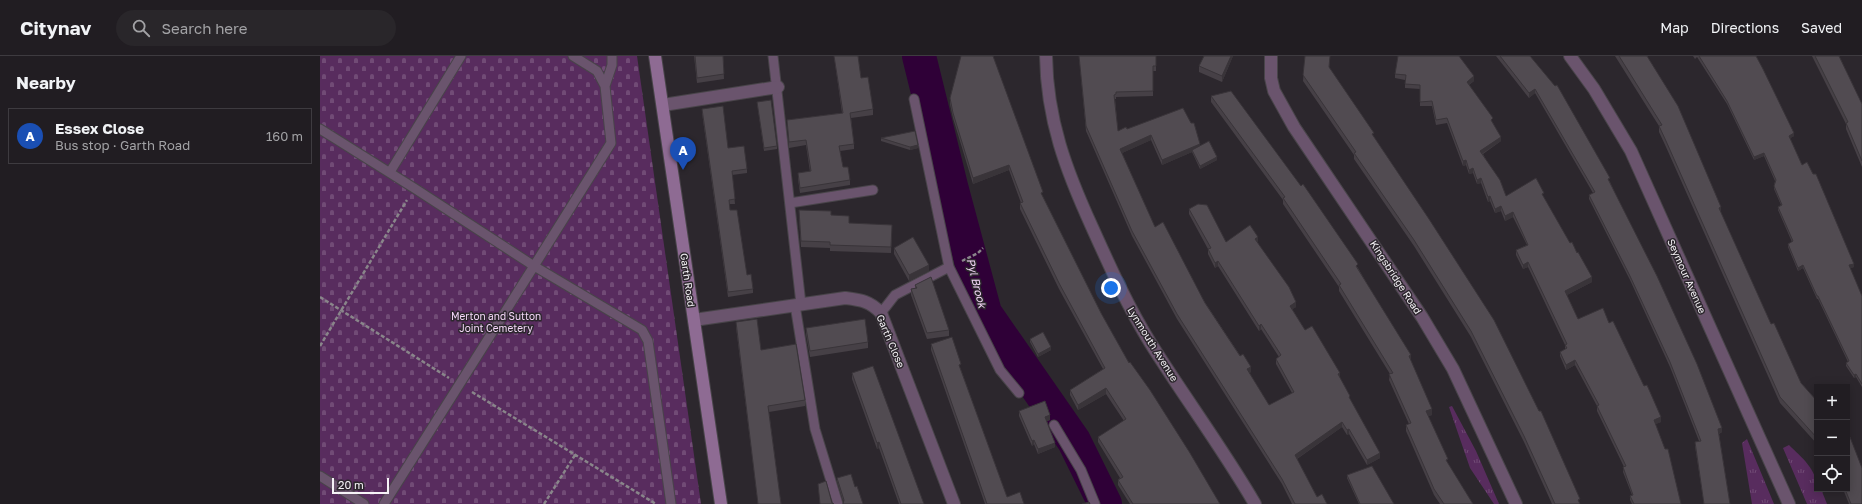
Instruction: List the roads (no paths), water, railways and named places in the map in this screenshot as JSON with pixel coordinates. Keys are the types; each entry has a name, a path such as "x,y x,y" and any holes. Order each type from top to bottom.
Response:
{"street":[{"name":"Garth Road","path":"655,56 721,504"},
{"name":"Lynmouth Avenue","path":"1046,56 1053,121 1062,156 1074,188 1101,248 1128,304 1150,343 1232,463 1255,504"},
{"name":"Kingsbridge Road","path":"1271,56 1271,78 1274,91 1294,127 1422,317 1453,369 1516,504"},
{"name":"Seymour Avenue","path":"1570,56 1594,89 1631,151 1789,504"},
{"path":"662,105 778,87"},
{"name":"Garth Close","path":"694,320 845,298 862,300 873,305 881,313 954,504"}],"lane":[{"path":"390,172 461,56"},
{"path":"384,504 611,143 605,86 597,71 573,56"},
{"path":"605,86 612,65 612,56"},
{"path":"773,56 778,87 790,204 798,305 815,429 838,504"},
{"path":"914,99 949,267 1000,370 1018,393"},
{"path":"320,129 390,172 534,266 642,330 648,341 671,504"},
{"path":"790,204 873,190"},
{"path":"881,313 895,295 949,267"},
{"path":"1054,425 1081,470 1095,504"},
{"path":"320,476 364,504"}],"waterway":[{"name":"Pyl Brook","path":"919,56 951,186 985,313 1074,441 1105,504"}],"place":[{"name":"Essex Close","path":"683,170"}],"park label":[{"name":"Merton and Sutton Joint Cemetery","path":"496,322"}]}
